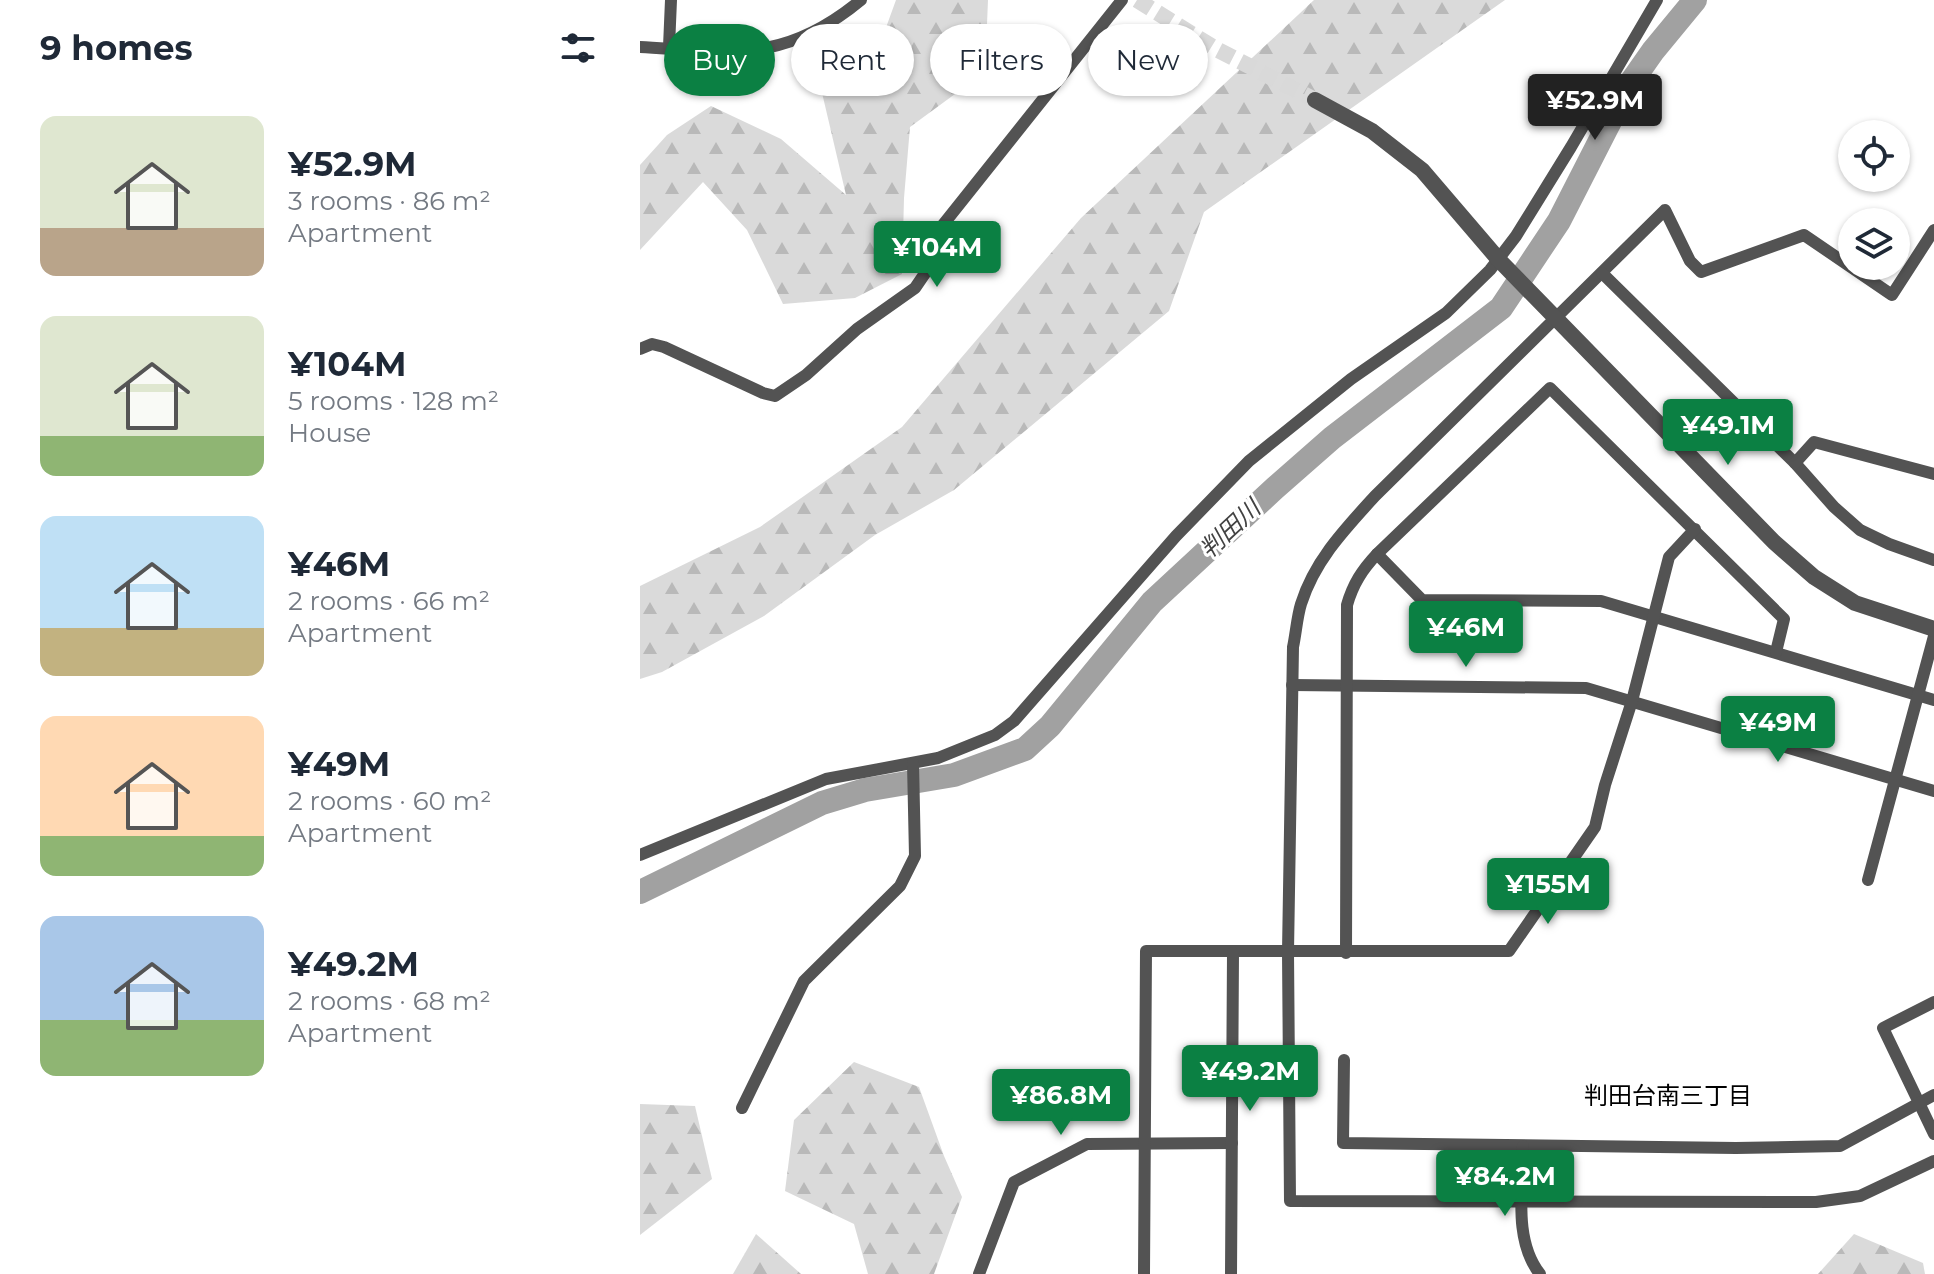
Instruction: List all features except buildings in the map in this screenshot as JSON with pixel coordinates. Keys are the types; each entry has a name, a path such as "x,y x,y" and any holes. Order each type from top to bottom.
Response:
{"street":[{"path":"670,24 671,0"},
{"path":"775,47 810,34 861,0"},
{"path":"640,349 652,344 664,347 775,396 806,375 857,329 915,288 930,266 942,226 1122,0"},
{"path":"640,855 826,779 914,767 995,735 1014,721 1176,536 1249,461 1351,379 1446,313 1503,264 1657,0"},
{"path":"640,47 664,47"},
{"path":"1315,100 1372,131 1422,170 1503,264 1763,531 1814,577 1855,603 1934,629"},
{"path":"1934,230 1892,295 1804,235 1701,272 1690,261 1665,210 1345,528 1319,562 1301,604 1293,647 1288,952 1290,1201 1796,1203 1842,1200 1879,1188 1934,1161"},
{"path":"1602,273 1860,530 1934,560"},
{"path":"1346,953 1347,605 1351,589 1377,554 1550,388 1784,619 1776,652"},
{"path":"1795,463 1814,442 1934,474"},
{"path":"1144,1274 1146,951 1509,951 1595,827 1669,557 1695,529"},
{"path":"1377,554 1422,600 1601,601 1934,700"},
{"path":"1868,880 1934,636"},
{"path":"1292,685 1586,688 1934,791"},
{"path":"742,1108 804,981 900,886 909,870 915,856 914,767"},
{"path":"1231,1274 1233,953"},
{"path":"1934,1002 1883,1028 1934,1134"},
{"path":"1344,1060 1343,1143 1736,1148 1840,1146 1934,1095"},
{"path":"979,1274 1014,1182 1087,1144 1232,1143"},
{"path":"1523,1146 1523,1234 1530,1261 1540,1274"}],"green space":[{"path":"896,0 988,0 987,24 930,24 930,96 952,96 910,127 902,274 855,298 783,304 747,230 703,182 640,250 640,165 667,135 711,106 781,139 846,195 823,96 914,96 914,24 887,24"},
{"path":"1314,0 1505,0 1204,212 1169,311 954,490 875,535 764,616 662,672 640,679 640,586 760,527 902,427 1081,218"},
{"path":"854,1062 919,1087 962,1197 934,1274 868,1274 854,1224 785,1191 794,1120"},
{"path":"640,1104 695,1106 712,1179 640,1235"},
{"path":"756,1234 801,1274 733,1274"},
{"path":"1854,1234 1923,1263 1925,1274 1818,1274"}],"waterway":[{"name":"判田川","path":"640,892 822,803 865,790 954,775 1025,749 1050,726 1152,602 1275,488 1332,438 1501,308 1559,221 1627,88 1695,0"}],"tunnel":[{"path":"1137,0 1216,49 1315,100"}],"district":[{"name":"判田台南三丁目","path":"1668,1096"}]}
